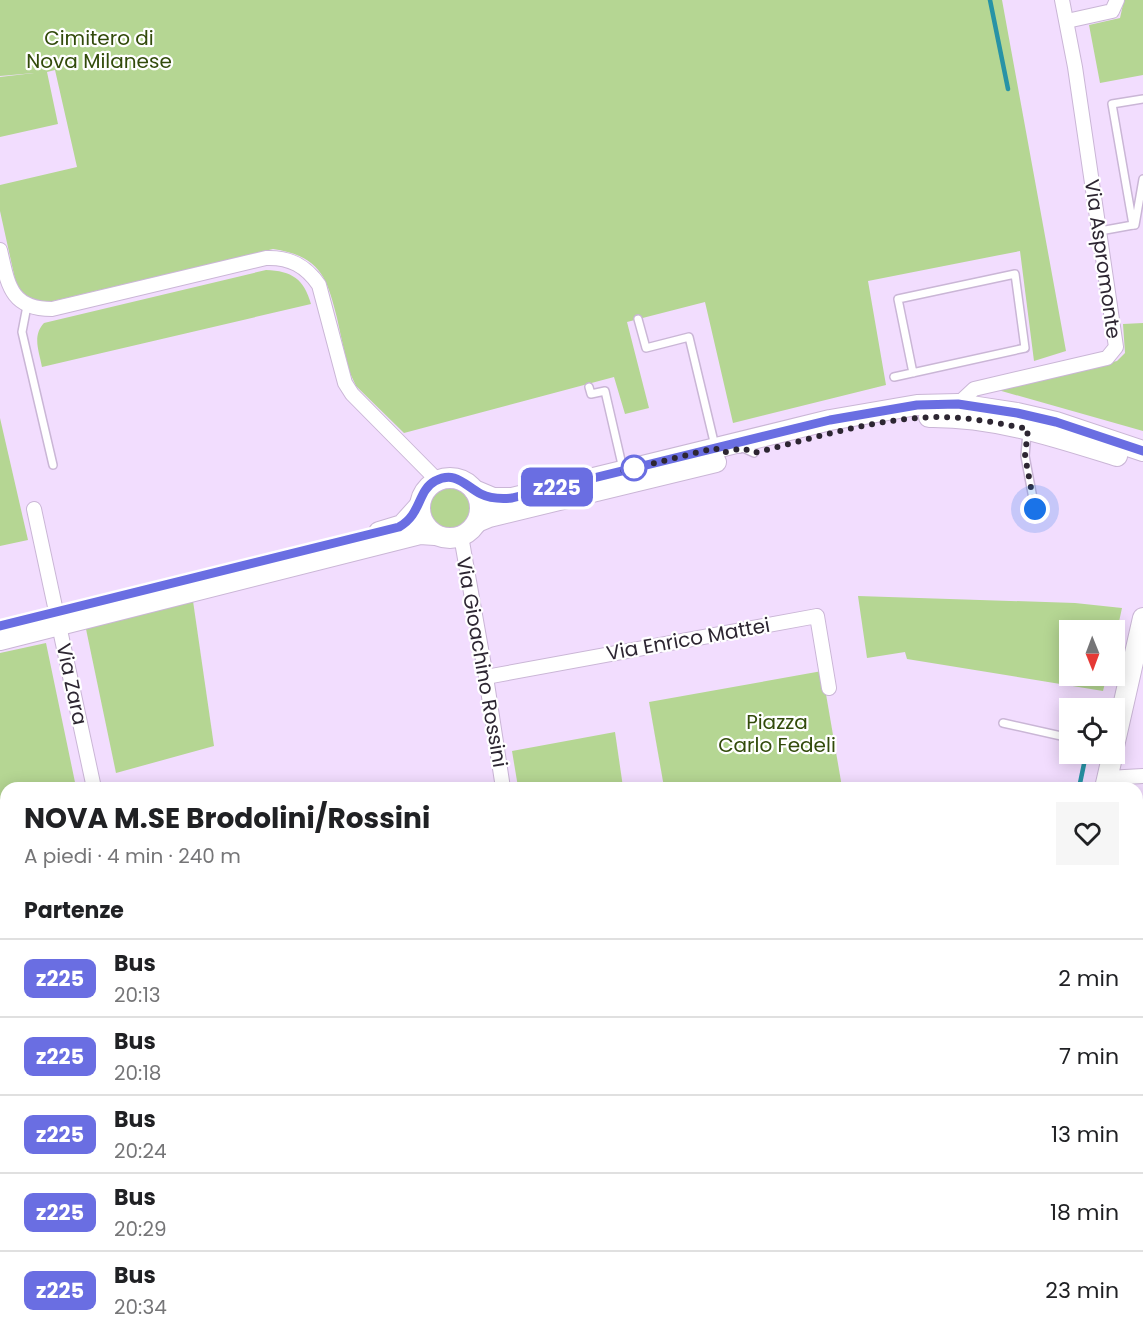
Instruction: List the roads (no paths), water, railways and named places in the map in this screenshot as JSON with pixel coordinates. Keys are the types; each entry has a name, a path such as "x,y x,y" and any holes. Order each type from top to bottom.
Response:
{"main road":[{"path":"871,425 891,416 931,411 958,404"},
{"path":"474,490 493,498 512,498 830,420 917,405 958,404 999,409 1056,422 1143,451"},
{"path":"477,522 489,517 871,425 911,419 940,417 981,420 1028,429 1143,464"},
{"path":"0,626 58,619 420,534 447,538 461,536 470,531 477,522 480,504 469,484 457,478 437,480 426,489 420,505 405,522 394,528 58,619 0,640"},
{"path":"420,505 423,522 435,535"},
{"path":"1125,698 1143,618"},
{"path":"1106,782 1110,764"}],"street":[{"name":"Via Aspromonte","path":"958,404 974,389 1111,356 1116,347 1100,231 1062,0"},
{"path":"1067,21 1112,11 1118,0"},
{"path":"0,250 12,292 27,306 38,309 52,309 266,258 294,262 311,273 319,285 341,373 352,394 437,480"},
{"name":"Via Zara","path":"34,510 93,782"},
{"name":"Via Gioachino Rossini","path":"461,536 502,782"},
{"name":"Via Enrico Mattei","path":"486,677 817,616 829,688"},
{"path":"1111,782 1143,776"}],"lane":[{"path":"1133,225 1112,104 1143,99"},
{"path":"1100,231 1135,225 1143,179"},
{"path":"894,377 913,373 1026,348 1015,274 898,299 913,373"},
{"path":"27,306 22,332 53,465"},
{"path":"638,319 646,348 689,337 715,448 722,453 743,448 754,453"},
{"path":"566,499 572,491 615,480 623,471 605,391 591,394 589,387"},
{"path":"1028,429 1025,456 1035,509"},
{"path":"1003,723 1059,736"}],"waterway":[{"path":"990,0 1008,89"},
{"path":"1080,782 1084,764"}],"park label":[{"name":"Cimitero di Nova Milanese","path":"99,50"},
{"name":"Piazza Carlo Fedeli","path":"777,734"}]}
